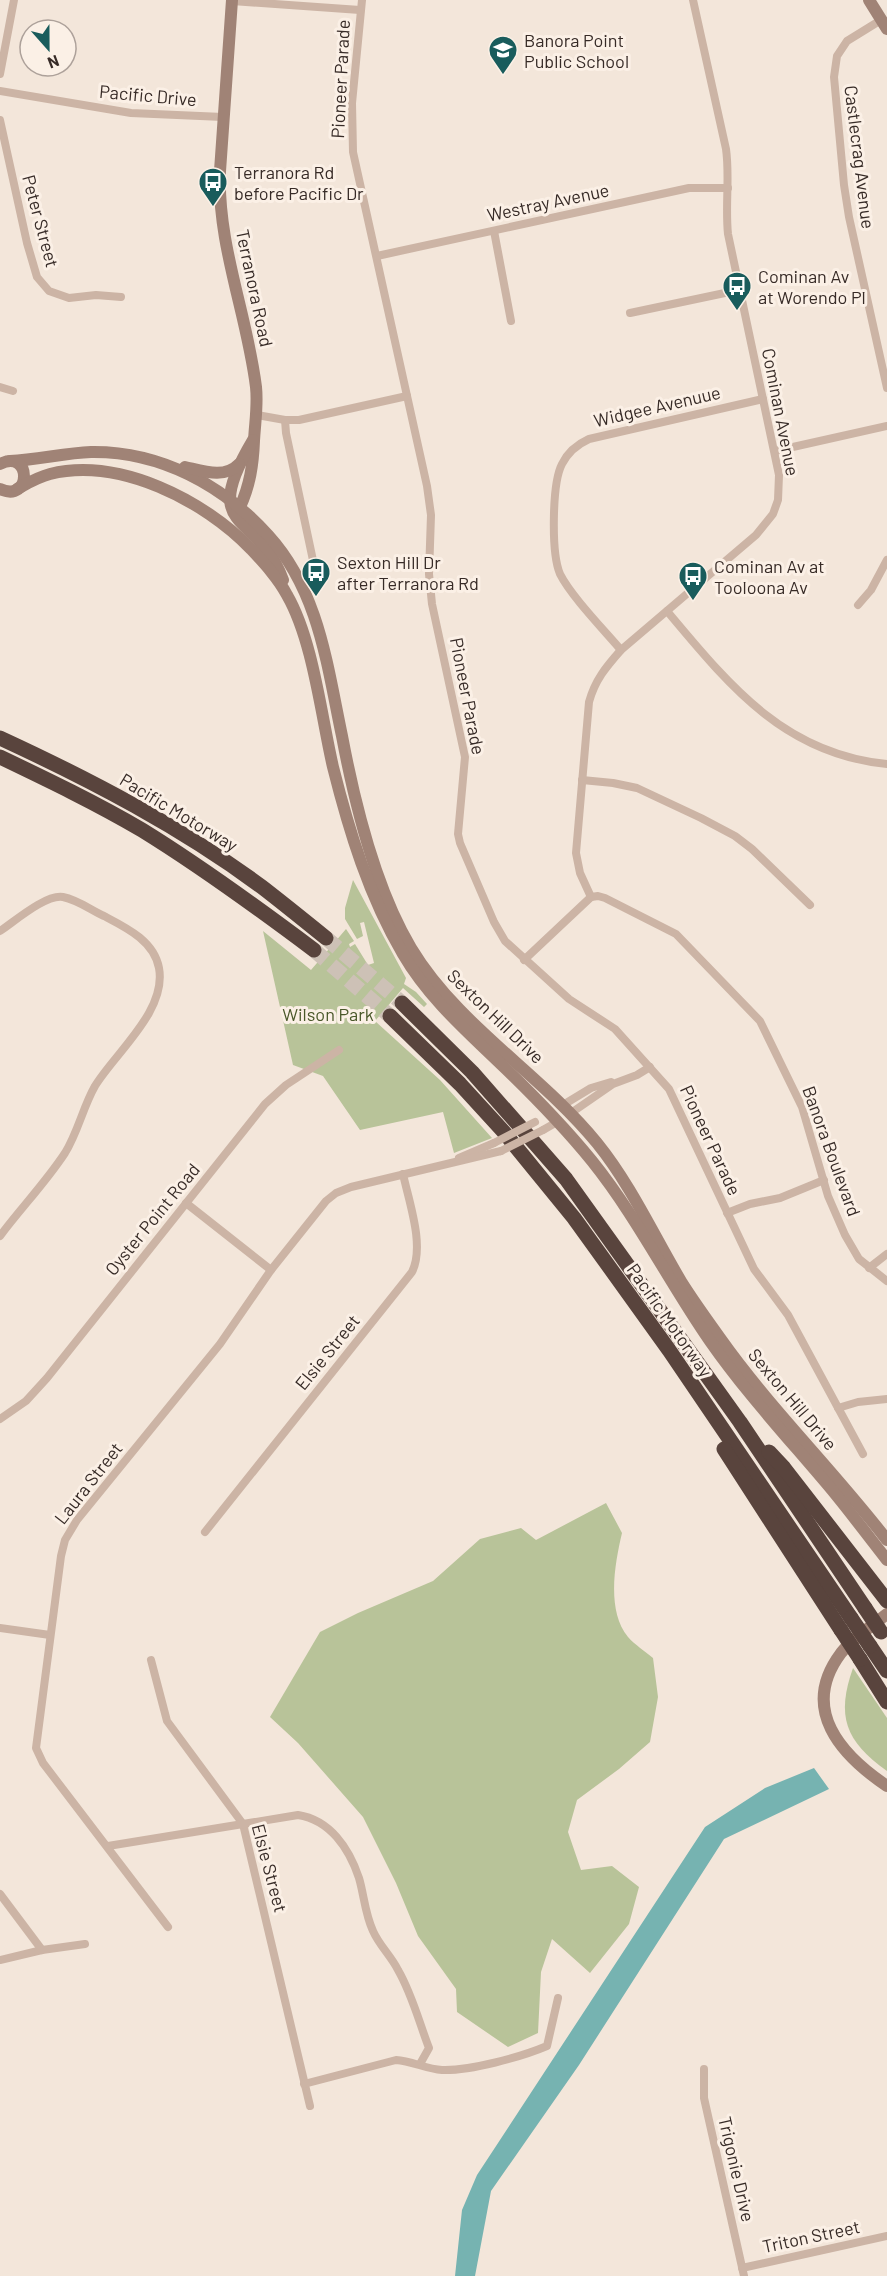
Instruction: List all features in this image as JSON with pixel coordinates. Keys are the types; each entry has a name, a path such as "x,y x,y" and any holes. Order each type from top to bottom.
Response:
{"highway":[{"name":"Pacific Motorway","path":"0,738 73,772 147,814 261,886 326,938"},
{"name":"Pacific Motorway","path":"0,757 62,786 140,829 252,903 314,951"},
{"name":"Pacific Motorway","path":"402,1003 472,1072 566,1179 740,1422 884,1636"},
{"name":"Pacific Motorway","path":"390,1016 460,1084 534,1167 574,1218 669,1350 846,1624 870,1646 887,1671"},
{"path":"740,1422 784,1467 885,1598"},
{"path":"846,1624 860,1659 887,1702"}],"street":[{"path":"0,74 14,0"},
{"path":"232,0 360,10"},
{"name":"Terranora Road","path":"232,0 223,117 220,199 225,239 253,367 257,415 253,471 233,505"},
{"name":"Pioneer Parade","path":"362,0 352,103 352,137 427,486 431,515 429,574 432,604 465,757 458,834 460,843 500,934 524,960 569,999 609,1024 669,1089 754,1269 788,1315 862,1454"},
{"name":"Cominan Avenue","path":"591,897 580,873 576,853 589,702 593,687 604,668 621,650 746,545 773,514 778,501 775,451 727,226 726,149 693,0"},
{"path":"869,0 884,25"},
{"name":"Castlecrag Avenue","path":"884,25 847,41 837,56 834,77 849,217 887,388"},
{"name":"Pacific Drive","path":"0,91 131,112 223,117"},
{"name":"Peter Street","path":"0,120 27,243 37,277 49,291 69,298 96,295 121,297"},
{"name":"Westray Avenue","path":"377,256 689,188 728,188"},
{"path":"494,231 511,321"},
{"path":"630,313 739,290"},
{"path":"0,387 14,391"},
{"path":"257,415 299,420 407,396"},
{"name":"Widgee Avenuue","path":"621,650 566,584 557,565 553,537 561,465 575,447 589,439 764,399"},
{"path":"285,420 314,565"},
{"path":"775,451 887,426"},
{"name":"Terranora Road","path":"233,505 240,462 254,439"},
{"name":"Sexton Hill Drive","path":"2,463 100,452 112,452 157,461 181,470 233,505 280,549 308,597 326,654 360,817 382,883 408,942 430,976 457,1008 567,1109 610,1161 683,1284 734,1357 887,1540"},
{"path":"157,461 214,473 229,471 240,462"},
{"path":"2,463 18,464 24,473 23,482 6,490"},
{"name":"Sexton Hill Drive","path":"6,490 45,475 60,472 92,471 150,483 203,509 226,525 275,576 287,595 305,640 348,824 367,877 406,960 436,1000 554,1117 595,1165 619,1197 691,1313 730,1369 833,1491 887,1560"},
{"path":"203,509 233,505 235,518 278,567 287,595"},
{"path":"858,605 871,590 887,560"},
{"path":"668,611 721,676 774,722 810,743 846,757 887,764"},
{"path":"582,780 637,788 735,836 810,904"},
{"name":"Banora Boulevard","path":"591,897 598,896 609,900 676,934 753,1012 765,1031 802,1107 832,1207 852,1249 869,1268 887,1281"},
{"path":"0,931 48,898 60,897 74,901 140,938 148,945 156,958 159,973 159,985 153,1002 140,1026 95,1086 65,1152 0,1236"},
{"path":"524,960 591,897"},
{"name":"Oyster Point Road","path":"0,1419 26,1401 47,1378 265,1104 286,1085 339,1050"},
{"path":"554,1117 594,1086 637,1075 650,1066"},
{"name":"Laura Street","path":"441,1164 494,1143 535,1122 554,1117"},
{"name":"Laura Street","path":"168,1927 43,1763 36,1748 61,1556 70,1530 220,1344 271,1270 319,1208 336,1193 441,1164 481,1158 501,1151 543,1130 554,1117"},
{"name":"Elsie Street","path":"205,1532 412,1272 417,1260 417,1244 403,1174"},
{"path":"727,1212 750,1204 780,1198 824,1180"},
{"path":"186,1203 271,1270"},
{"path":"869,1268 887,1254"},
{"path":"838,1408 855,1402 887,1399"},
{"path":"887,1614 842,1652 828,1678 825,1704 828,1722 839,1744 855,1763 887,1786"},
{"path":"0,1628 50,1635"},
{"name":"Elsie Street","path":"151,1660 167,1721 243,1824 310,2106"},
{"path":"108,1846 298,1815 312,1818 333,1832 343,1843 358,1877 369,1922 375,1936 405,1983 429,2048 420,2064"},
{"path":"0,1894 42,1950"},
{"path":"0,1960 42,1950 85,1944"},
{"path":"304,2084 396,2060 441,2070 522,2057 547,2046 558,1998"},
{"name":"Trigonie Drive","path":"704,2069 704,2098 743,2272"},
{"name":"Triton Street","path":"743,2272 887,2236"}],"green space":[{"name":"Wilson Park","path":"353,880 406,978 404,984 416,992 427,1004 424,1007 403,988 375,1021 440,1080 492,1138 454,1153 443,1112 360,1130 323,1076 293,1065 263,931 311,970 346,929 354,941 349,944 350,947 355,944 368,965 374,963 364,922 360,923 363,936 357,939 345,919 345,908"},
{"path":"606,1503 622,1533 614,1586 617,1614 628,1637 653,1658 658,1697 650,1742 619,1769 577,1800 568,1832 581,1870 612,1866 639,1887 629,1924 590,1973 552,1939 541,1972 538,2033 508,2047 457,2012 456,1989 418,1936 396,1883 363,1817 298,1743 270,1717 320,1632 433,1581 480,1539 521,1528 536,1540"},
{"path":"853,1668 887,1718 887,1771 862,1749 853,1738 848,1726 845,1700"}],"water":[{"path":"814,1768 829,1789 724,1839 579,2065 491,2191 475,2276 455,2276 462,2210 477,2175 705,1827 765,1788"}],"tunnel":[{"path":"326,938 402,1003"},
{"path":"314,950 390,1016"}],"place":[{"name":"Banora Point Public School","path":"503,76"},
{"name":"Terranora Rd before Pacific Dr","path":"213,208"},
{"name":"Cominan Av at Worendo Pl","path":"737,312"},
{"name":"Sexton Hill Dr after Terranora Rd","path":"316,598"},
{"name":"Cominan Av at Tooloona Av","path":"693,602"}]}
